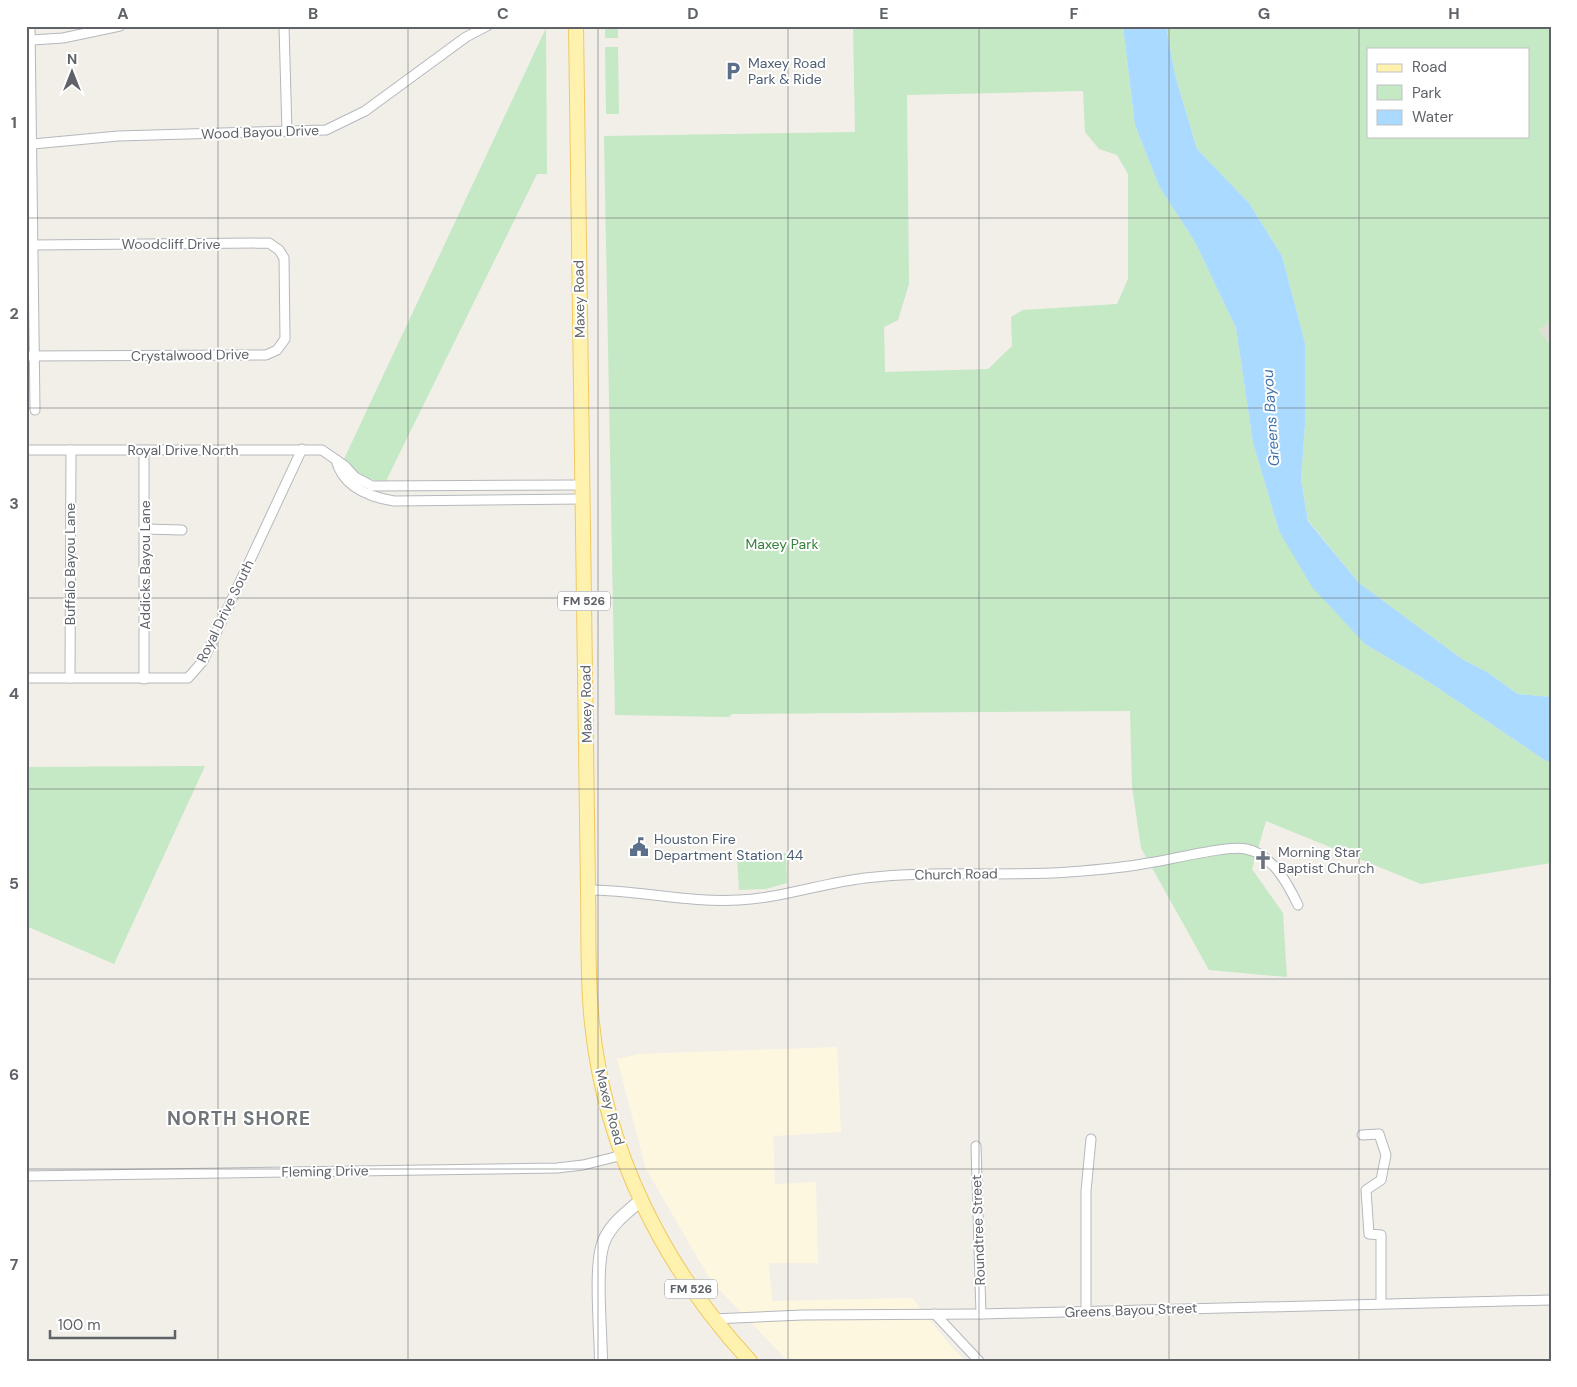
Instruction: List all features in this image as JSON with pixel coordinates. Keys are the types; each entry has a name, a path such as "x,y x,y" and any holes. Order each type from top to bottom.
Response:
{"main road":[{"name":"Maxey Road","path":"576,26 588,890 592,1023 600,1071 623,1155 640,1201"},
{"name":"FM 526","path":"640,1201 680,1273 712,1319 750,1361"}],"street":[{"path":"30,26 32,40 33,144 30,356 35,410"},
{"path":"32,40 62,38 120,26"},
{"path":"284,26 286,132"},
{"name":"Wood Bayou Drive","path":"33,144 118,136 326,130 365,111 466,37 487,26"},
{"name":"Woodcliff Drive","path":"33,245 269,243 279,250 284,258 285,276"},
{"name":"Crystalwood Drive","path":"30,356 266,355 277,350 285,338 285,276"},
{"name":"Royal Drive South","path":"26,678 188,678 203,661 302,449"},
{"name":"Royal Drive North","path":"26,450 322,450 363,482 372,486 582,485"},
{"name":"Buffalo Bayou Lane","path":"70,678 71,450"},
{"name":"Addicks Bayou Lane","path":"144,450 144,679"},
{"path":"336,460 339,471 354,487 378,498 394,501 582,499"},
{"path":"483,486 483,500"},
{"path":"145,529 182,530"},
{"name":"Church Road","path":"588,890 629,891 711,900 740,900 783,895 865,878 1068,872 1145,864 1228,849 1246,849 1263,857 1286,879 1298,905"},
{"path":"1362,1134 1379,1134 1386,1155 1381,1180 1366,1190 1369,1234 1381,1235 1381,1303"},
{"path":"1086,1311 1086,1191 1091,1139"},
{"name":"Roundtree Street","path":"976,1146 981,1314"},
{"name":"Fleming Drive","path":"26,1176 557,1168 583,1165 623,1155"},
{"path":"601,1361 599,1266 603,1242 618,1220 640,1201"},
{"name":"Greens Bayou Street","path":"712,1319 803,1315 981,1314 1551,1300"},
{"path":"935,1314 979,1361"}],"shaded area":[{"path":"1551,321 1551,345 1539,330"},
{"path":"837,1047 841,1132 773,1136 775,1184 816,1182 818,1263 769,1263 772,1301 912,1298 954,1350 966,1361 788,1361 711,1281 646,1169 617,1059 638,1054"}],"green space":[{"path":"605,26 618,26 618,38 605,38"},
{"name":"Maxey Park","path":"853,26 1123,26 1135,125 1159,186 1195,242 1236,328 1253,443 1279,531 1365,644 1429,682 1546,761 1551,761 1551,863 1421,884 1266,821 1252,869 1283,913 1287,977 1209,970 1141,848 1132,786 1130,711 732,714 729,717 615,715 604,136 855,132","holes":["1083,91 1085,132 1099,149 1117,155 1128,174 1128,279 1117,304 1023,310 1011,317 1012,346 988,369 885,372 884,327 898,320 909,284 907,95"]},
{"path":"1166,26 1551,26 1551,321 1539,330 1551,345 1551,697 1518,694 1487,672 1462,659 1359,583 1308,520 1301,479 1305,425 1305,343 1282,256 1249,203 1197,149 1175,75"},
{"path":"546,28 547,174 537,174 386,481 373,480 362,476 344,459"},
{"path":"605,47 618,47 619,114 606,114"},
{"path":"205,766 114,964 26,926 26,767"},
{"path":"786,853 787,883 766,889 739,890 737,857"}],"water":[{"name":"Greens Bayou","path":"1123,26 1166,26 1175,75 1197,149 1249,203 1282,256 1305,343 1305,425 1301,479 1308,521 1359,583 1462,659 1487,672 1518,694 1551,697 1551,761 1546,761 1429,682 1365,644 1312,587 1279,531 1253,443 1236,328 1195,242 1159,186 1135,125"}],"place":[{"name":"Maxey Road Park & Ride","path":"733,71"},
{"name":"Houston Fire Department Station 44","path":"639,847"},
{"name":"Morning Star Baptist Church","path":"1263,860"}],"district":[{"name":"NORTH SHORE","path":"239,1118"}]}
